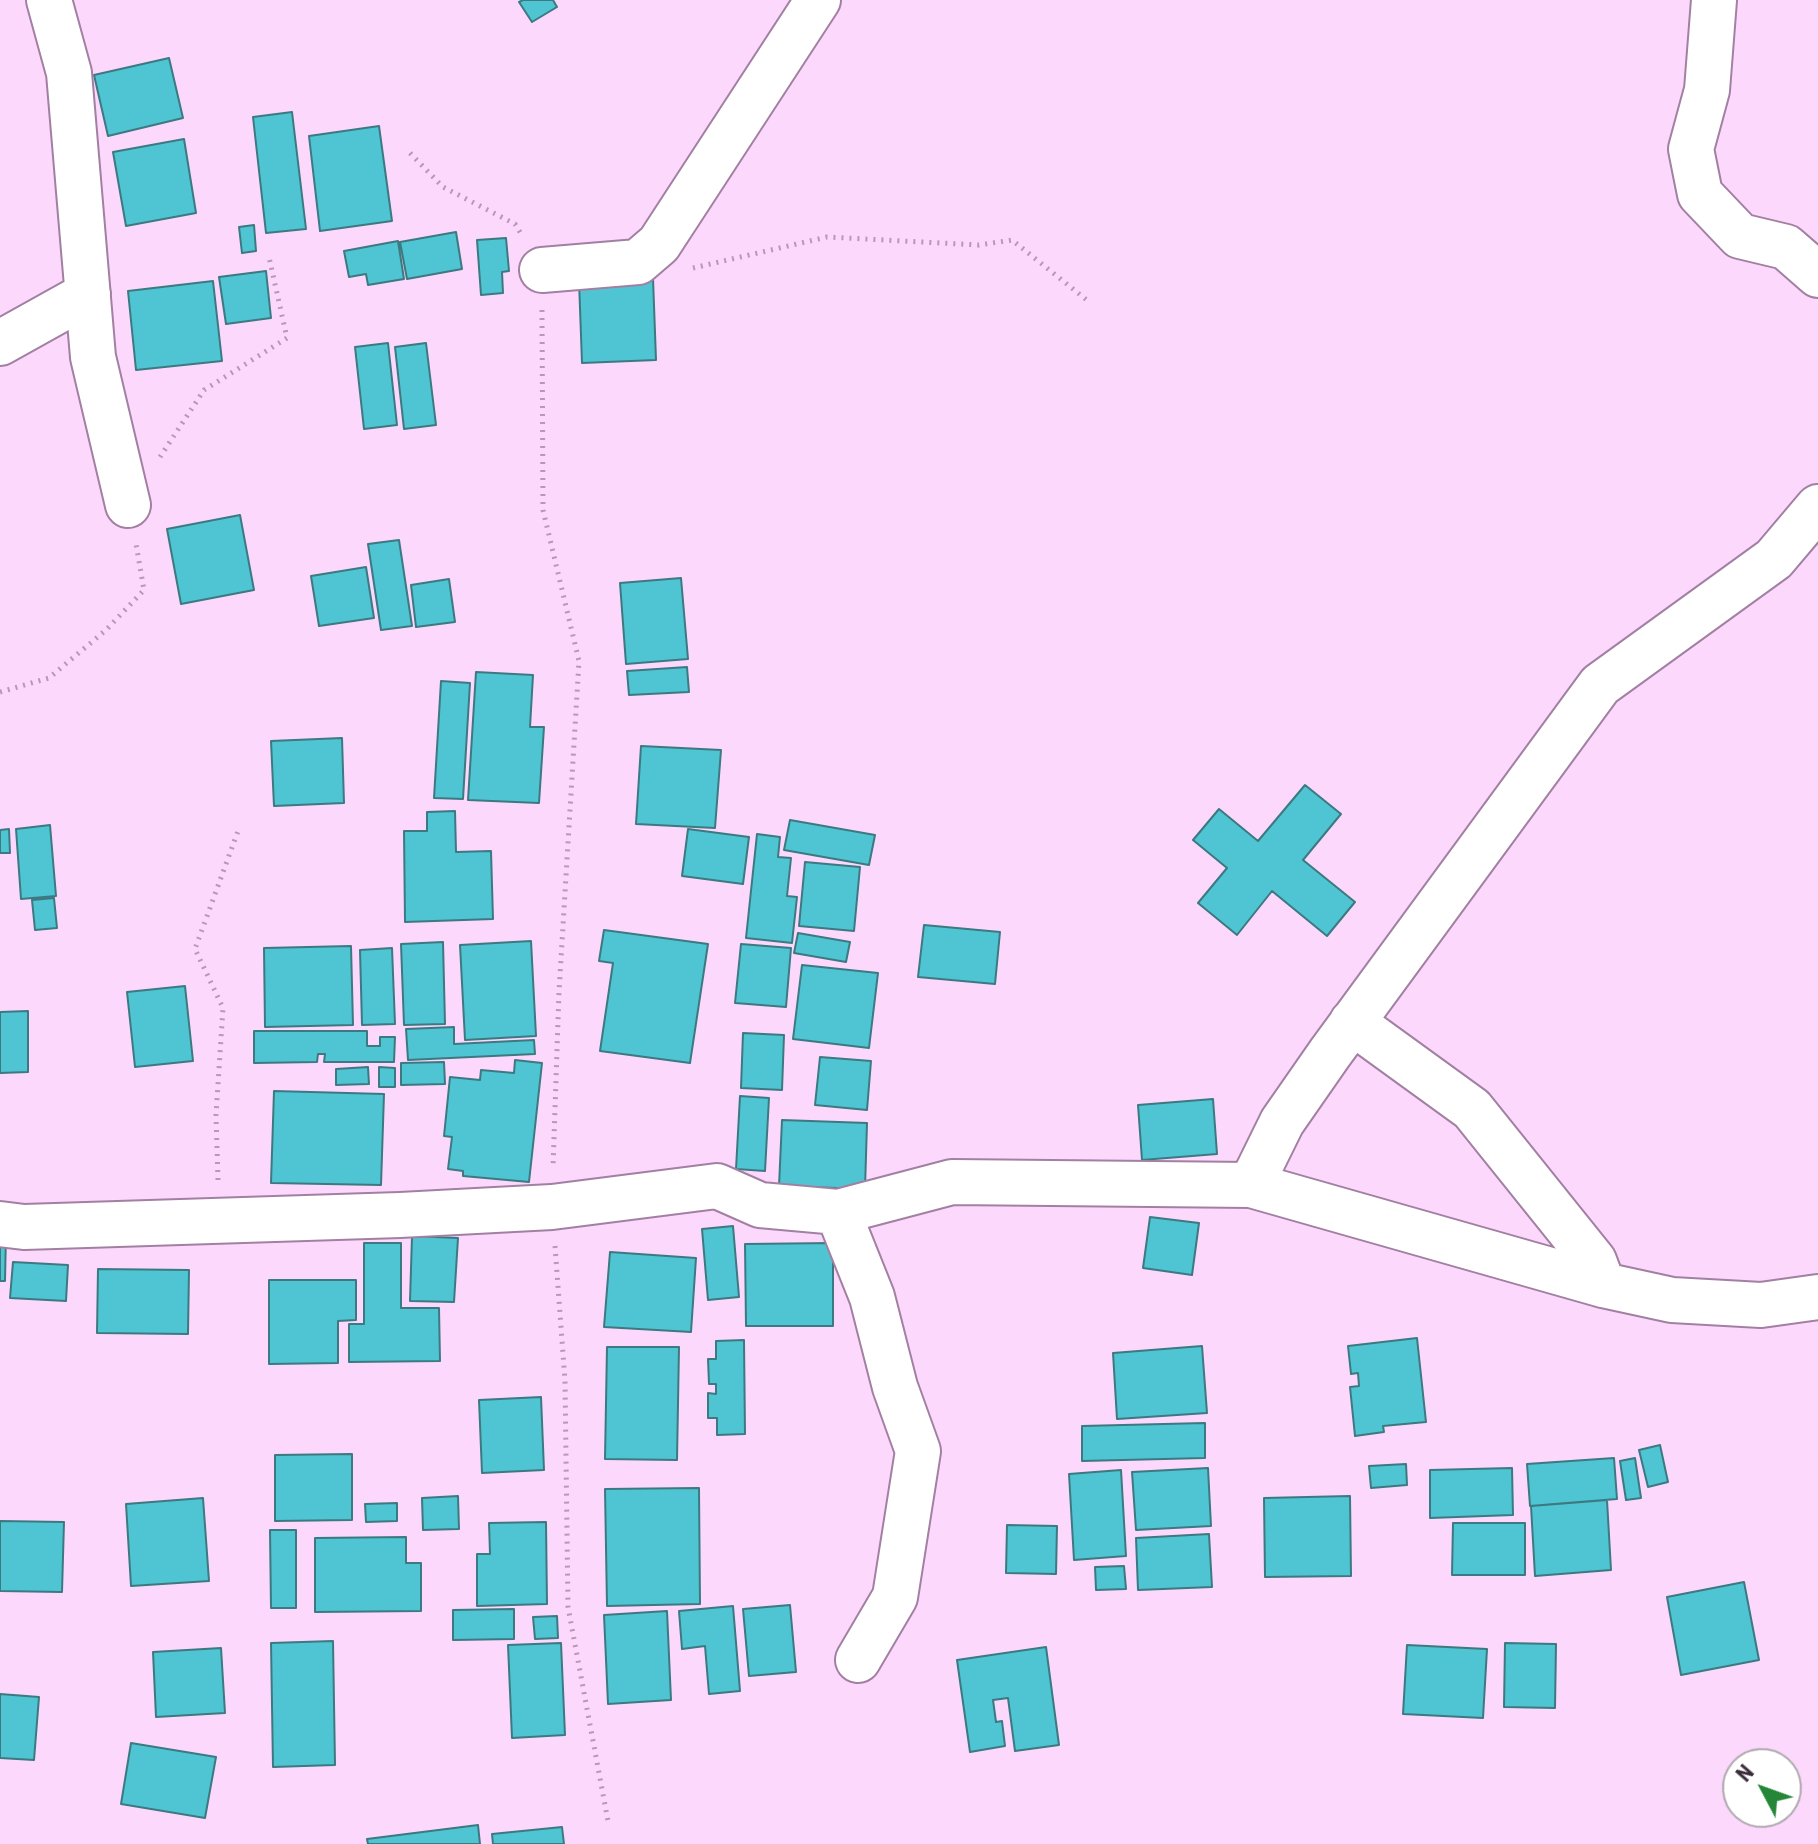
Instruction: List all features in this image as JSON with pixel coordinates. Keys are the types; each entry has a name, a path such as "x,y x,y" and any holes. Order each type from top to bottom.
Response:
{"street":[{"path":"49,0 69,73 93,357 128,505"},
{"path":"542,270 638,262 659,244 818,0"},
{"path":"1714,0 1707,90 1691,149 1700,194 1740,236 1786,247 1818,275"},
{"path":"0,343 88,294"},
{"path":"1251,1185 1282,1122 1600,685 1774,559 1818,507"},
{"path":"1352,1022 1472,1109 1594,1261 1603,1285"},
{"path":"0,1224 24,1227 219,1221 552,1207 717,1186 760,1205 838,1212 952,1182 1251,1185 1603,1285 1672,1300 1761,1305 1818,1297"},
{"path":"838,1212 872,1297 895,1387 918,1451 895,1597 858,1660"}],"path":[{"path":"410,153 443,187 515,224 542,270 543,510 579,661 559,992 552,1207 565,1381 568,1607 608,1821"},
{"path":"638,262 671,273 827,237 979,245 1012,240 1088,301"},
{"path":"219,1221 216,1115 223,1008 195,949 238,831"}],"building":[{"path":"553,0 557,7 532,22 519,2"},
{"path":"169,58 183,118 108,136 94,75"},
{"path":"292,112 306,229 266,233 253,117"},
{"path":"379,126 392,221 320,231 309,136"},
{"path":"184,139 196,213 126,226 113,152"},
{"path":"254,225 256,251 242,253 239,227"},
{"path":"456,232 462,269 407,279 400,242"},
{"path":"506,238 509,271 502,272 503,293 481,295 477,240"},
{"path":"398,241 404,279 368,285 366,274 349,277 344,251"},
{"path":"266,271 271,318 226,324 219,277"},
{"path":"653,278 656,360 582,363 579,281"},
{"path":"213,281 222,361 136,370 128,291"},
{"path":"388,343 397,425 364,429 355,347"},
{"path":"426,343 436,425 404,429 395,347"},
{"path":"240,515 254,590 181,604 167,529"},
{"path":"399,540 412,626 381,630 368,544"},
{"path":"366,567 374,618 319,626 311,576"},
{"path":"681,578 688,659 626,664 620,583"},
{"path":"449,579 455,622 416,627 411,585"},
{"path":"687,667 689,692 629,695 627,671"},
{"path":"476,672 533,675 530,727 544,727 539,803 468,800"},
{"path":"441,681 470,683 463,799 434,798"},
{"path":"342,738 344,803 274,806 271,741"},
{"path":"641,746 721,750 715,828 636,824"},
{"path":"1305,785 1341,814 1303,860 1355,902 1327,936 1272,891 1237,935 1198,903 1227,868 1193,840 1219,809 1258,841"},
{"path":"455,811 456,852 491,851 493,919 405,922 404,831 427,831 427,812"},
{"path":"790,820 875,835 869,865 784,850"},
{"path":"50,825 56,896 21,899 16,829"},
{"path":"9,829 10,853 0,853 0,830"},
{"path":"688,829 749,837 743,884 682,876"},
{"path":"757,834 780,837 778,857 791,858 787,896 797,897 792,943 746,938"},
{"path":"805,862 860,867 854,931 799,926"},
{"path":"54,898 57,928 35,930 32,900"},
{"path":"924,925 1000,932 995,984 918,977"},
{"path":"604,930 708,944 690,1063 600,1051 613,963 599,961"},
{"path":"798,933 850,942 846,962 794,953"},
{"path":"531,941 536,1036 465,1040 460,945"},
{"path":"443,942 445,1024 404,1025 401,944"},
{"path":"741,944 791,948 786,1007 735,1003"},
{"path":"351,946 353,1025 265,1027 264,948"},
{"path":"392,948 395,1024 362,1025 360,950"},
{"path":"802,965 878,973 869,1048 793,1039"},
{"path":"185,986 193,1061 135,1067 127,992"},
{"path":"28,1011 28,1072 0,1073 0,1012"},
{"path":"454,1027 454,1044 534,1040 535,1054 408,1060 406,1029"},
{"path":"254,1031 367,1031 367,1046 380,1046 380,1037 395,1037 394,1062 324,1062 325,1054 318,1054 317,1062 254,1063"},
{"path":"743,1033 784,1035 782,1090 741,1088"},
{"path":"820,1057 871,1061 867,1110 815,1105"},
{"path":"515,1060 542,1063 529,1182 463,1176 463,1171 448,1169 452,1137 444,1136 450,1077 480,1080 481,1070 514,1073"},
{"path":"444,1062 445,1084 401,1085 401,1063"},
{"path":"368,1067 369,1084 336,1085 336,1069"},
{"path":"379,1067 395,1068 395,1087 379,1087"},
{"path":"274,1091 384,1094 381,1185 271,1183"},
{"path":"740,1096 769,1098 765,1171 736,1169"},
{"path":"1213,1099 1217,1154 1142,1160 1138,1105"},
{"path":"782,1120 867,1123 865,1189 779,1186"},
{"path":"1150,1217 1199,1223 1192,1275 1143,1268"},
{"path":"733,1226 739,1297 708,1300 702,1229"},
{"path":"0,1234 6,1234 5,1281 0,1281"},
{"path":"412,1236 458,1238 454,1302 410,1301"},
{"path":"364,1243 401,1243 401,1308 439,1308 440,1361 349,1362 349,1324 364,1324"},
{"path":"833,1243 833,1326 746,1326 745,1244"},
{"path":"610,1252 696,1258 691,1332 604,1327"},
{"path":"13,1262 68,1265 66,1301 10,1298"},
{"path":"98,1269 189,1270 188,1334 97,1333"},
{"path":"269,1280 356,1280 356,1320 338,1321 338,1363 269,1364"},
{"path":"1417,1338 1426,1422 1383,1426 1384,1432 1355,1436 1350,1387 1359,1386 1358,1373 1351,1374 1348,1346"},
{"path":"744,1340 745,1434 717,1435 717,1418 708,1418 708,1393 716,1394 716,1384 709,1384 708,1359 716,1359 716,1341"},
{"path":"1202,1346 1207,1413 1117,1419 1113,1353"},
{"path":"607,1347 679,1347 677,1460 605,1459"},
{"path":"541,1397 544,1470 482,1473 479,1400"},
{"path":"1205,1423 1205,1458 1082,1461 1082,1426"},
{"path":"1660,1445 1668,1482 1648,1487 1639,1450"},
{"path":"352,1454 352,1520 275,1521 275,1455"},
{"path":"1614,1458 1617,1499 1530,1506 1527,1464"},
{"path":"1635,1458 1641,1498 1626,1500 1620,1461"},
{"path":"1406,1464 1407,1485 1371,1488 1369,1466"},
{"path":"1208,1468 1211,1526 1136,1530 1132,1472"},
{"path":"1512,1468 1513,1515 1430,1518 1430,1470"},
{"path":"1121,1470 1126,1556 1074,1560 1069,1474"},
{"path":"699,1488 700,1604 607,1606 605,1489"},
{"path":"458,1496 459,1529 423,1530 422,1498"},
{"path":"1350,1496 1351,1576 1265,1577 1264,1498"},
{"path":"203,1498 209,1581 131,1586 126,1504"},
{"path":"1607,1500 1611,1570 1535,1576 1531,1506"},
{"path":"397,1503 397,1521 366,1522 365,1504"},
{"path":"0,1521 64,1522 62,1592 0,1591"},
{"path":"546,1522 547,1604 477,1606 477,1554 490,1554 489,1523"},
{"path":"1453,1523 1525,1523 1525,1575 1452,1575"},
{"path":"1007,1525 1057,1526 1056,1574 1006,1573"},
{"path":"270,1530 296,1530 296,1608 271,1608"},
{"path":"1209,1534 1212,1587 1138,1590 1136,1538"},
{"path":"406,1537 406,1563 421,1563 421,1611 315,1612 315,1538"},
{"path":"1124,1566 1126,1589 1096,1590 1095,1567"},
{"path":"1744,1582 1759,1660 1681,1675 1667,1597"},
{"path":"790,1605 796,1672 749,1676 743,1609"},
{"path":"733,1606 740,1691 709,1694 705,1646 682,1649 679,1611"},
{"path":"514,1609 514,1639 453,1640 453,1610"},
{"path":"667,1611 671,1700 608,1704 604,1615"},
{"path":"557,1616 558,1638 535,1639 533,1617"},
{"path":"333,1641 335,1765 273,1767 271,1643"},
{"path":"561,1643 565,1735 512,1738 508,1645"},
{"path":"1505,1643 1556,1644 1555,1708 1504,1707"},
{"path":"1407,1645 1487,1649 1483,1718 1403,1714"},
{"path":"1046,1647 1059,1745 1015,1751 1008,1698 993,1700 996,1722 1002,1721 1005,1746 970,1752 957,1660"},
{"path":"221,1648 225,1713 156,1717 153,1652"},
{"path":"0,1694 39,1697 34,1760 0,1758"},
{"path":"131,1743 216,1757 205,1818 121,1804"},
{"path":"478,1825 480,1844 368,1844 367,1839"},
{"path":"562,1827 564,1844 493,1844 492,1834"}]}
